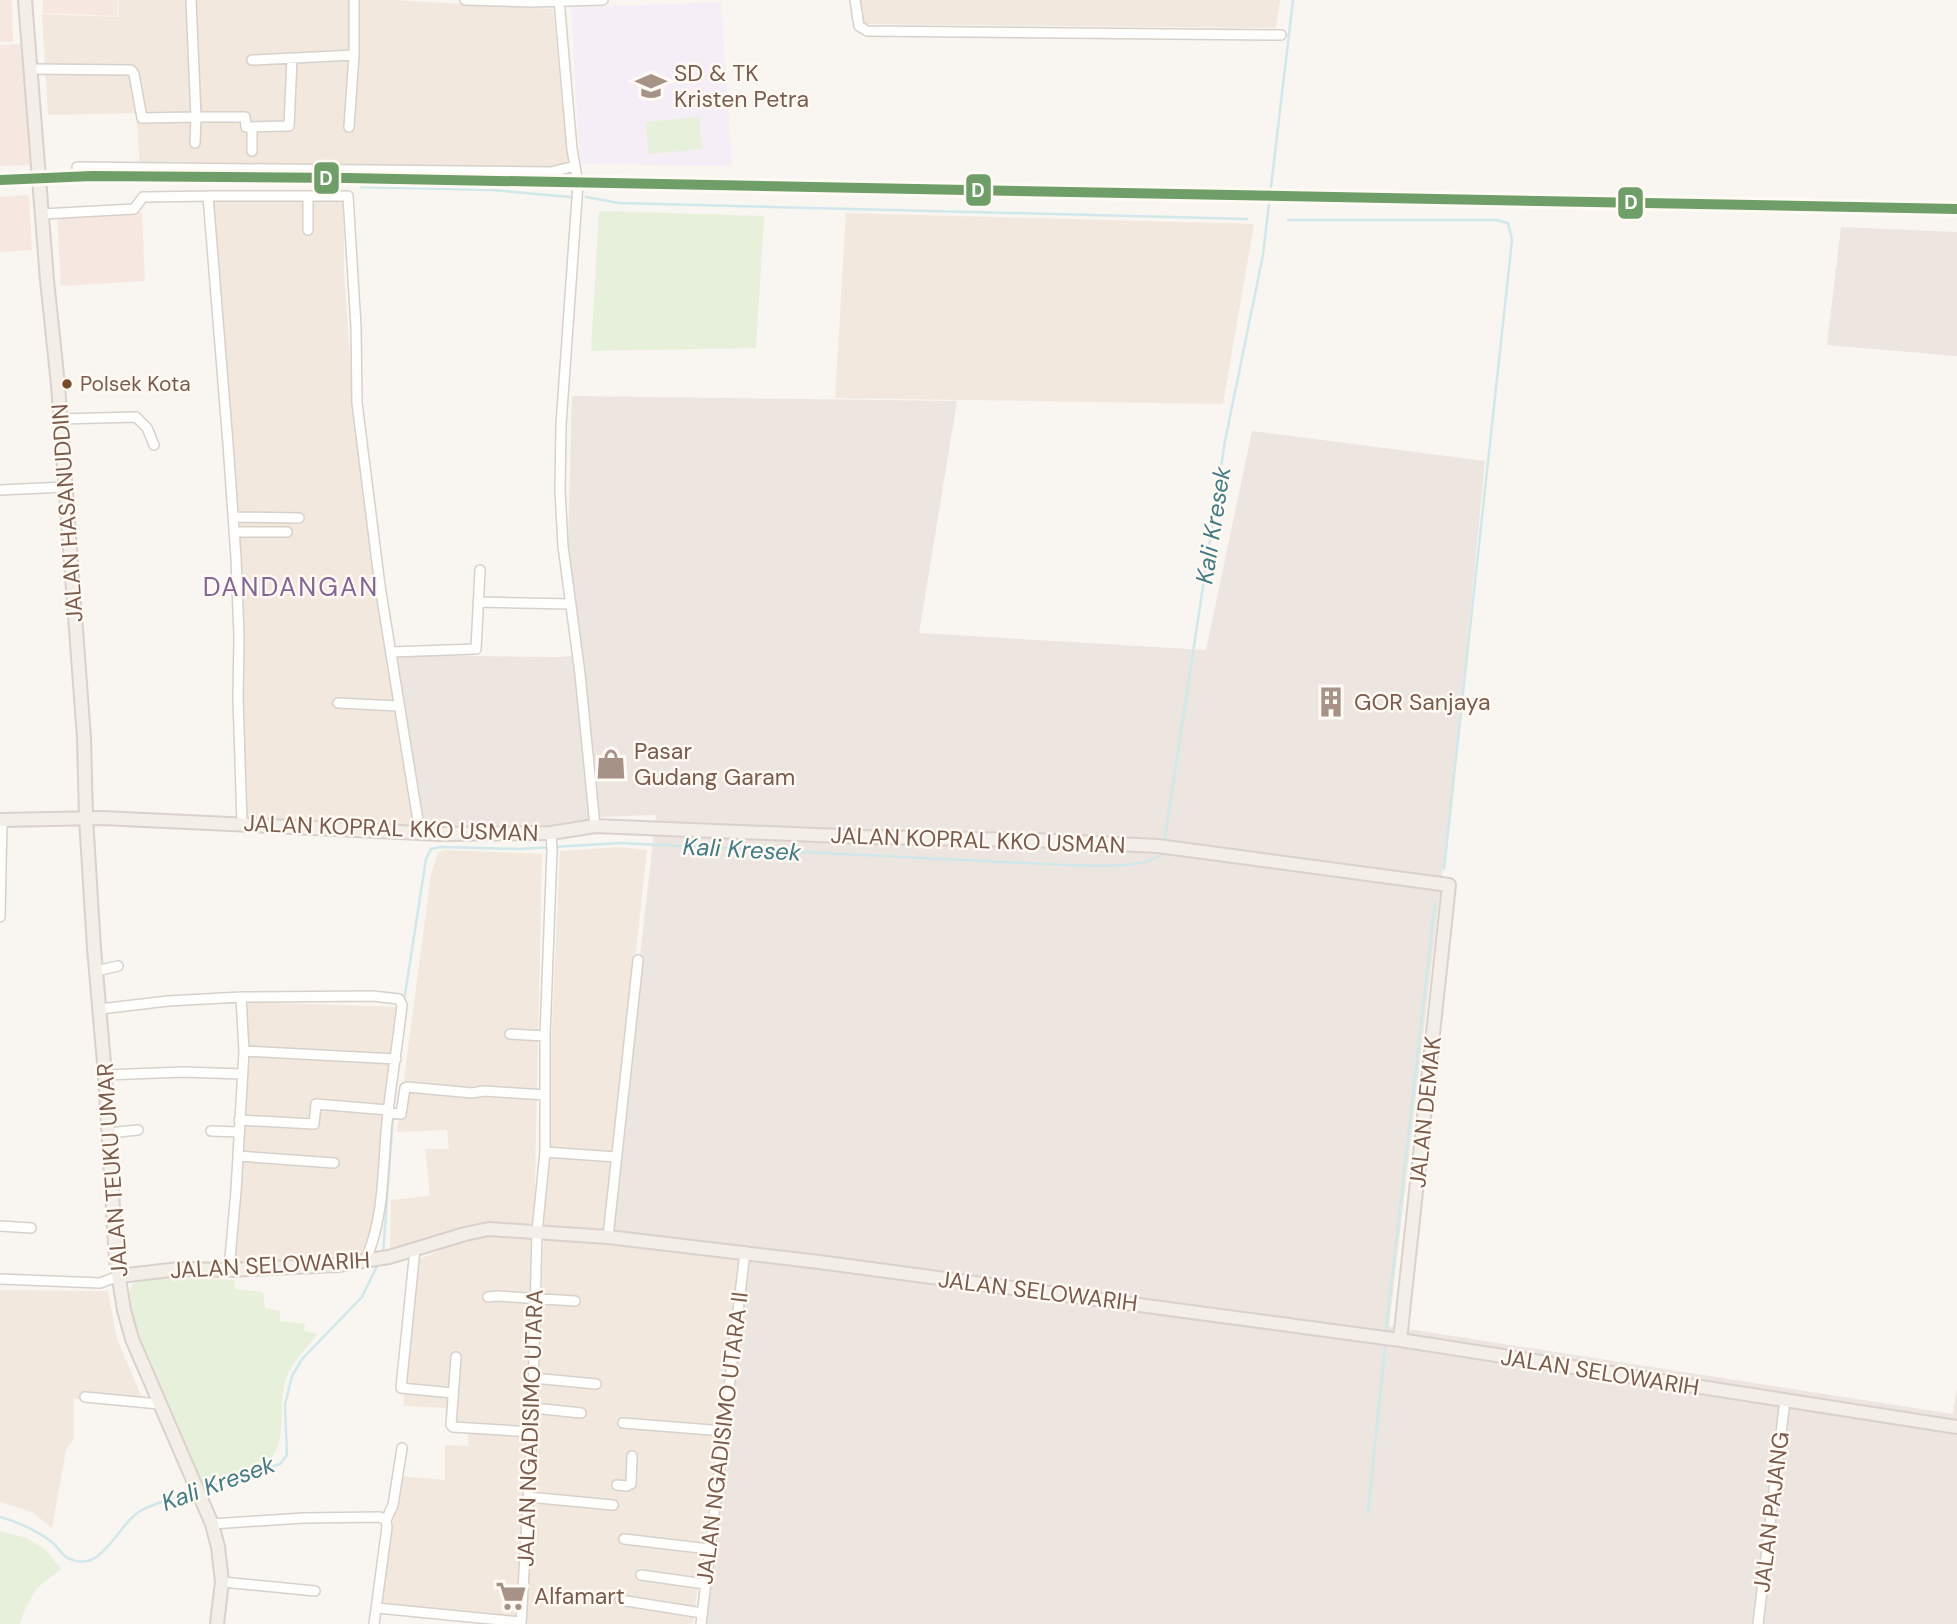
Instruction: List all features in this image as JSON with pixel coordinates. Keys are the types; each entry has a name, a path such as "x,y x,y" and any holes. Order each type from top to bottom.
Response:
{"main road":[{"name":"JALAN HASANUDDIN","path":"25,0 84,738 86,818"},
{"name":"JALAN KOPRAL KKO USMAN","path":"1,820 86,818 551,836 595,826 792,835 1034,840 1162,846 1449,885"},
{"name":"JALAN TEUKU UMAR","path":"86,818 118,1276 132,1339 212,1524 222,1582 217,1624"},
{"name":"JALAN DEMAK","path":"1400,1340 1449,885"},
{"name":"JALAN SELOWARIH","path":"118,1276 179,1269 229,1270 338,1265 388,1257 476,1231 501,1229 608,1237 745,1252 1400,1340 1957,1427"}],"street":[{"path":"191,0 195,144"},
{"path":"349,127 354,55 354,0"},
{"path":"466,0 603,0"},
{"path":"855,0 859,26 867,31 1281,35"},
{"path":"560,1 572,149 578,184 561,425 560,490 563,546 580,674 595,826"},
{"path":"253,60 354,55"},
{"path":"31,69 131,70 142,118 245,117 246,128 289,126 292,59"},
{"path":"252,151 253,127"},
{"path":"77,167 551,172 575,166"},
{"path":"308,195 308,230"},
{"path":"43,214 134,209 141,199 147,197 348,195 356,327 357,403 375,547 420,833"},
{"path":"208,196 234,532 239,637 242,824"},
{"path":"60,419 136,417 147,428 154,445"},
{"path":"0,490 65,487"},
{"path":"233,517 299,518"},
{"path":"234,532 287,532"},
{"path":"391,652 476,649 480,570"},
{"path":"478,602 570,604"},
{"path":"338,703 399,706"},
{"path":"0,918 1,820"},
{"name":"JALAN NGADISIMO UTARA","path":"521,1623 533,1408 537,1232 545,1152 545,1036 551,836"},
{"path":"608,1237 638,960"},
{"path":"96,971 118,966"},
{"path":"100,1009 168,1001 241,997 373,996 399,999 402,1005 388,1112 379,1214 367,1261"},
{"path":"229,1270 243,1074 241,997"},
{"path":"510,1034 545,1036"},
{"path":"244,1051 396,1059"},
{"path":"105,1075 183,1072 243,1074"},
{"path":"240,1120 314,1124 316,1104 400,1115 405,1088 408,1087 472,1093 484,1091 545,1095"},
{"path":"108,1133 138,1129"},
{"path":"211,1131 239,1132"},
{"path":"545,1152 616,1157"},
{"path":"238,1156 334,1163"},
{"path":"0,1226 31,1228"},
{"path":"415,1249 401,1387 453,1393"},
{"name":"JALAN NGADISIMO UTARA II","path":"701,1624 745,1252"},
{"path":"0,1279 100,1283 118,1276"},
{"path":"488,1297 575,1301"},
{"path":"456,1357 450,1422 453,1427 532,1432"},
{"path":"533,1378 596,1384"},
{"path":"85,1397 159,1404"},
{"name":"JALAN PAJANG","path":"1758,1624 1786,1400"},
{"path":"533,1408 581,1413"},
{"path":"623,1423 724,1431"},
{"path":"374,1624 386,1520 393,1505 401,1448"},
{"path":"617,1485 629,1485 632,1456"},
{"path":"528,1497 613,1505"},
{"path":"212,1524 303,1518 380,1517 386,1520"},
{"path":"624,1539 709,1549"},
{"path":"641,1575 705,1584"},
{"path":"222,1582 315,1591"},
{"path":"620,1601 702,1613"},
{"path":"377,1608 435,1619 521,1623"}],"shaded area":[{"path":"0,0 12,0 13,42 0,42"},
{"path":"43,0 118,0 117,16 43,13"},
{"path":"119,0 393,0 553,9 571,178 140,168 136,113 48,115 42,14 118,17"},
{"path":"860,0 1280,0 1276,28 864,24"},
{"name":"SD & TK Kristen Petra","path":"721,2 732,166 580,164 571,8"},
{"path":"23,44 33,165 0,166 0,45"},
{"path":"29,195 32,250 0,252 0,197"},
{"path":"212,200 344,200 344,270 353,406 416,830 245,820 241,694"},
{"path":"142,213 145,281 61,286 57,218"},
{"path":"846,213 1254,224 1223,404 835,398"},
{"path":"1841,227 1957,232 1957,356 1827,345"},
{"path":"572,396 957,401 919,633 1206,650 1252,431 1485,461 1458,739 1389,1326 1953,1414 1957,1388 1957,1624 705,1624 750,1250 608,1237 656,815 600,817 542,827 422,831 392,655 582,655 568,543"},
{"path":"620,847 647,850 605,1232 543,1227 560,851"},
{"path":"445,850 542,854 534,1228 464,1231 390,1250 391,1200 430,1196 425,1149 449,1149 447,1130 397,1132 431,874 438,852"},
{"path":"246,1002 398,1007 379,1195 371,1234 363,1256 321,1263 234,1265"},
{"path":"485,1234 535,1237 517,1619 381,1605 400,1476 445,1480 445,1445 469,1446 468,1433 446,1428 449,1408 403,1406 418,1260"},
{"path":"544,1236 739,1256 693,1624 523,1624"},
{"path":"0,1290 108,1291 117,1339 143,1400 74,1399 74,1439 66,1450 52,1528 32,1512 0,1502"}],"green space":[{"path":"699,117 702,149 648,154 646,122"},
{"path":"599,211 764,216 756,348 591,351"},
{"path":"168,1278 234,1280 235,1289 263,1292 265,1308 280,1311 280,1321 305,1324 304,1331 318,1334 296,1361 286,1379 281,1434 268,1463 202,1485 131,1315 129,1294 134,1283"},
{"path":"0,1531 27,1538 46,1550 61,1569 37,1588 20,1624 0,1624"}],"waterway":[{"name":"Kali Kresek","path":"1164,844 1225,441 1263,255 1293,0"},
{"path":"361,187 492,190 570,197"},
{"path":"586,197 619,203 1247,219"},
{"path":"1288,220 1496,220 1508,223 1512,240 1444,869"},
{"name":"Kali Kresek","path":"404,1001 426,859 431,849 441,847 520,849 620,843 1103,866 1140,863 1162,855 1163,851"},
{"path":"1386,1330 1435,903"},
{"name":"Kali Kresek","path":"383,1255 395,1087"},
{"name":"Kali Kresek","path":"203,1489 280,1464 287,1455 285,1405 292,1376 302,1359 362,1297 378,1264"},
{"path":"1368,1512 1385,1347"},
{"name":"Kali Kresek","path":"0,1517 34,1531 53,1543 66,1557 80,1562 91,1560 100,1554 142,1510 193,1492"}],"transit line":[{"name":"D","path":"0,180 92,176 347,178 1957,209"}],"place":[{"name":"SD & TK Kristen Petra","path":"651,86"},
{"name":"Polsek Kota","path":"67,384"},
{"name":"GOR Sanjaya","path":"1331,702"},
{"name":"Pasar Gudang Garam","path":"611,764"},
{"name":"Alfamart","path":"511,1596"}],"district":[{"name":"DANDANGAN","path":"291,587"}]}
